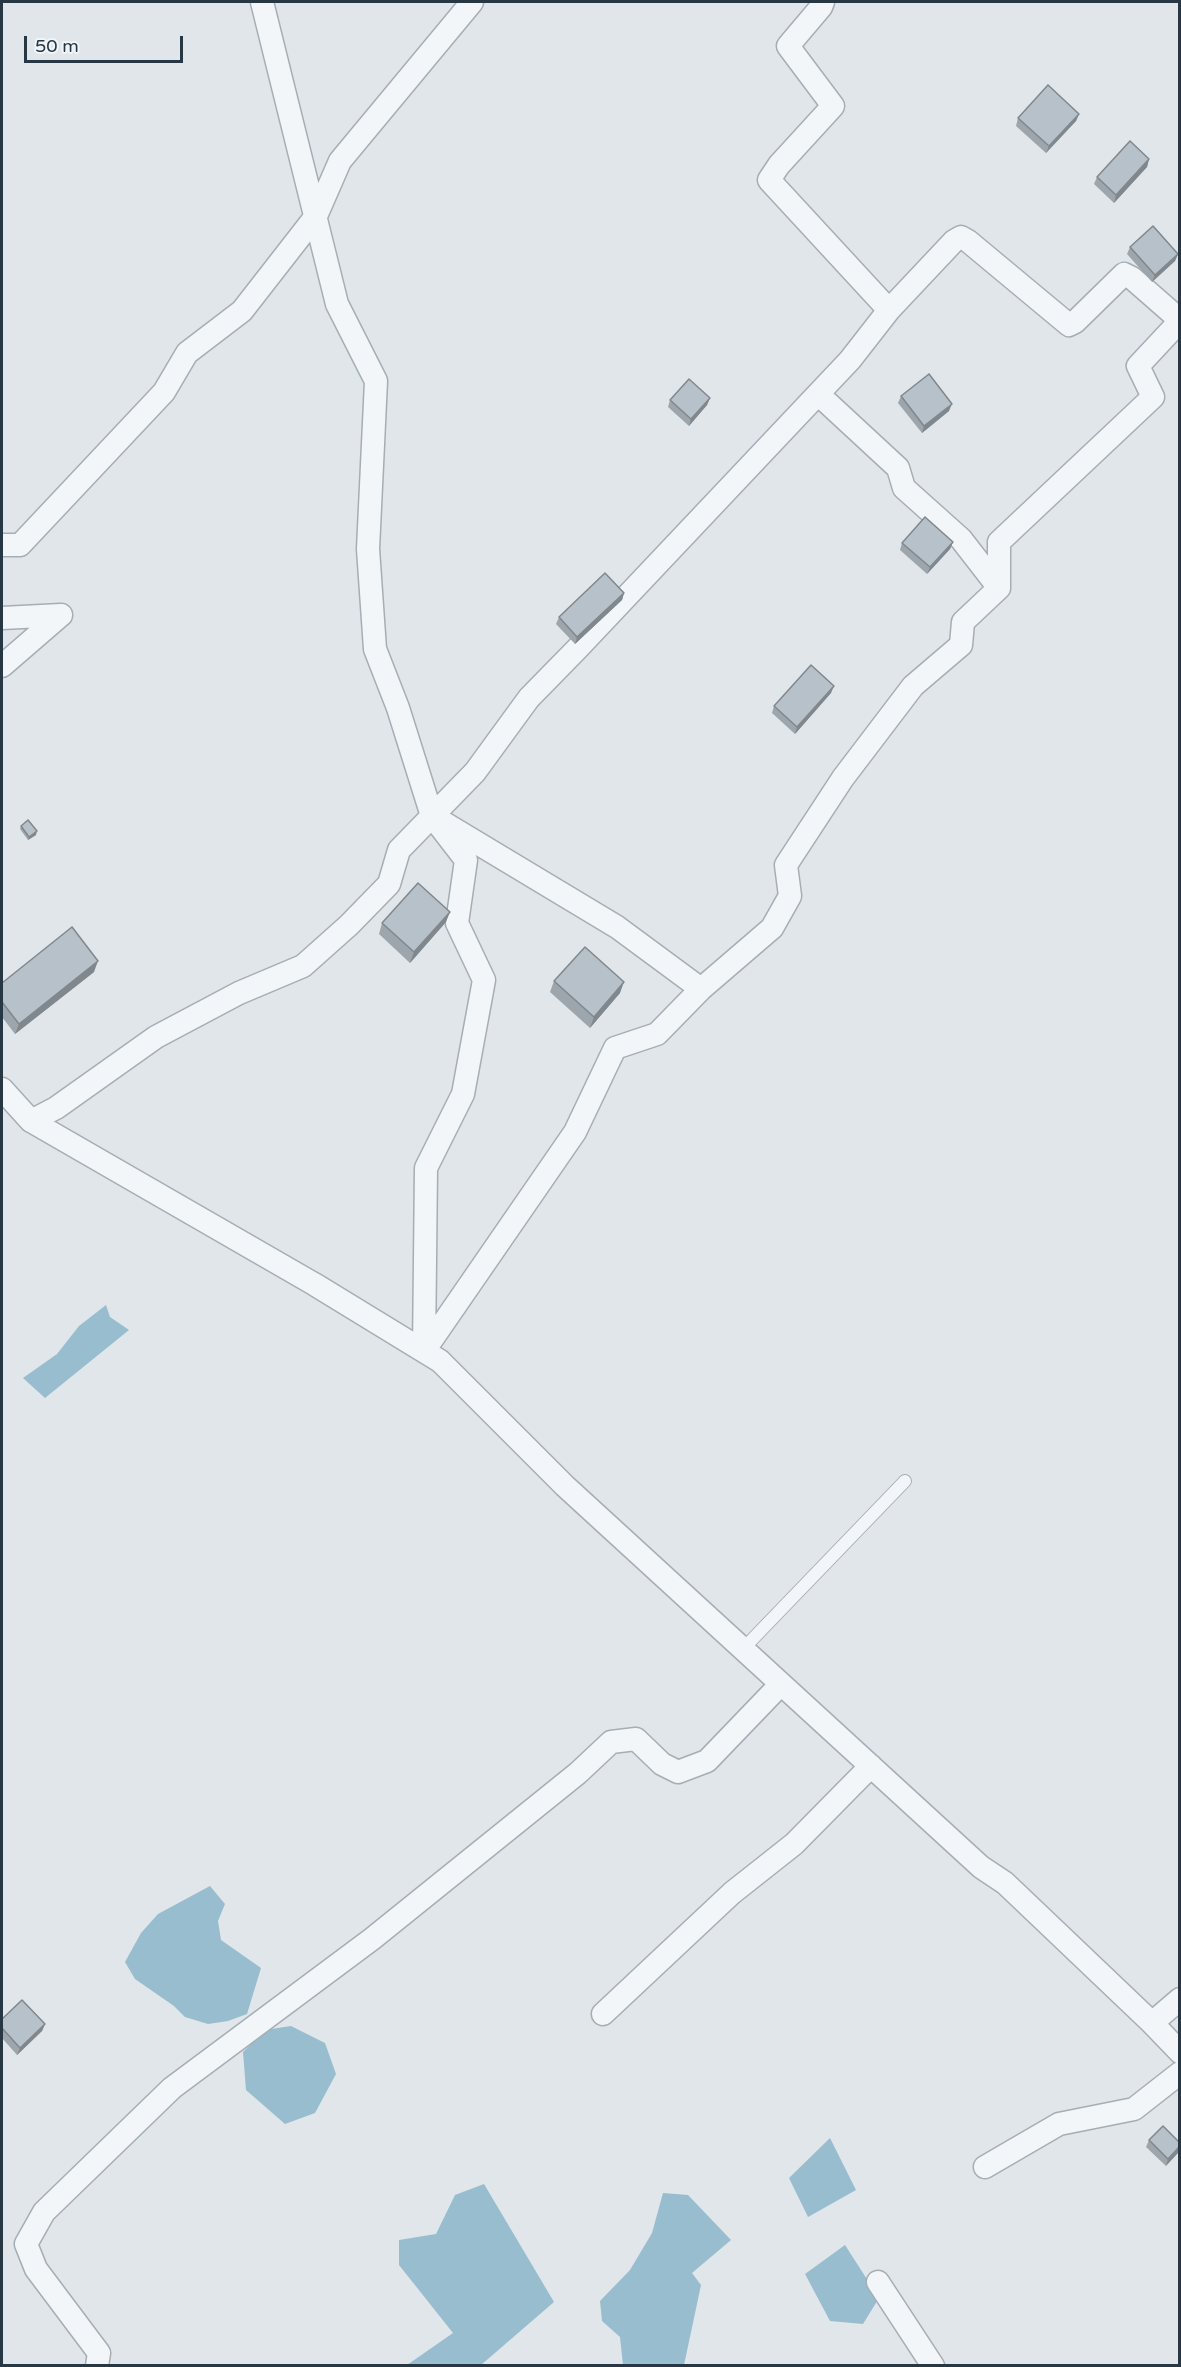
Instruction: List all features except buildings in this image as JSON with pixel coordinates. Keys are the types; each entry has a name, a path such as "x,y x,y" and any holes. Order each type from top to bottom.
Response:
{"street":[{"path":"262,2 337,304 376,381 368,549 375,649 398,708 432,816 466,860 457,923 484,980 463,1094 426,1168 424,1351"},
{"path":"2,544 20,545 164,392 187,353 242,311 315,216 340,161 472,2"},
{"path":"823,2 788,46 833,106 779,165 769,180 889,310"},
{"path":"31,1120 56,1108 156,1037 239,993 303,966 390,885 399,850 475,772 529,698 578,650 850,360 889,310 954,241 961,237 968,241 1069,325 1075,322 1124,274 1132,278 1179,320 1138,366 1152,397 999,542 999,588 963,622 960,645 914,686 843,778 786,865 790,896 772,928 701,989 657,1034 615,1048 575,1132 424,1351"},
{"path":"818,394 898,468 903,488 960,539 999,588"},
{"path":"2,618 61,615 2,666"},
{"path":"432,816 616,927 701,989"},
{"path":"2,1089 31,1120 440,1360 565,1486 981,1867 1005,1883 1152,2023 1179,2052"},
{"path":"97,2366 99,2353 36,2269 26,2244 44,2212 172,2088 372,1939 578,1773 611,1742 636,1739 662,1764 678,1772 707,1761 781,1684"},
{"path":"603,2014 732,1893 794,1844 871,1766"},
{"path":"1152,2023 1179,1999"},
{"path":"985,2167 1059,2124 1134,2109 1179,2073"},
{"path":"878,2282 933,2366"}],"lane":[{"path":"743,1649 905,1482"}],"water":[{"path":"106,1305 110,1317 129,1330 45,1398 23,1378 57,1354 79,1326"},
{"path":"210,1886 225,1904 218,1921 221,1940 261,1968 247,2014 228,2021 208,2024 185,2017 174,2006 135,1979 125,1962 141,1933 158,1914"},
{"path":"291,2026 325,2043 336,2074 315,2113 285,2124 246,2090 243,2052 265,2030"},
{"path":"830,2138 856,2190 808,2217 789,2178"},
{"path":"484,2184 554,2302 481,2365 407,2365 453,2333 399,2265 399,2240 436,2234 455,2195"},
{"path":"663,2193 688,2195 731,2240 692,2273 701,2285 684,2365 623,2365 620,2337 602,2321 600,2301 630,2270 652,2233"},
{"path":"845,2245 879,2298 863,2324 830,2321 805,2274"}]}
